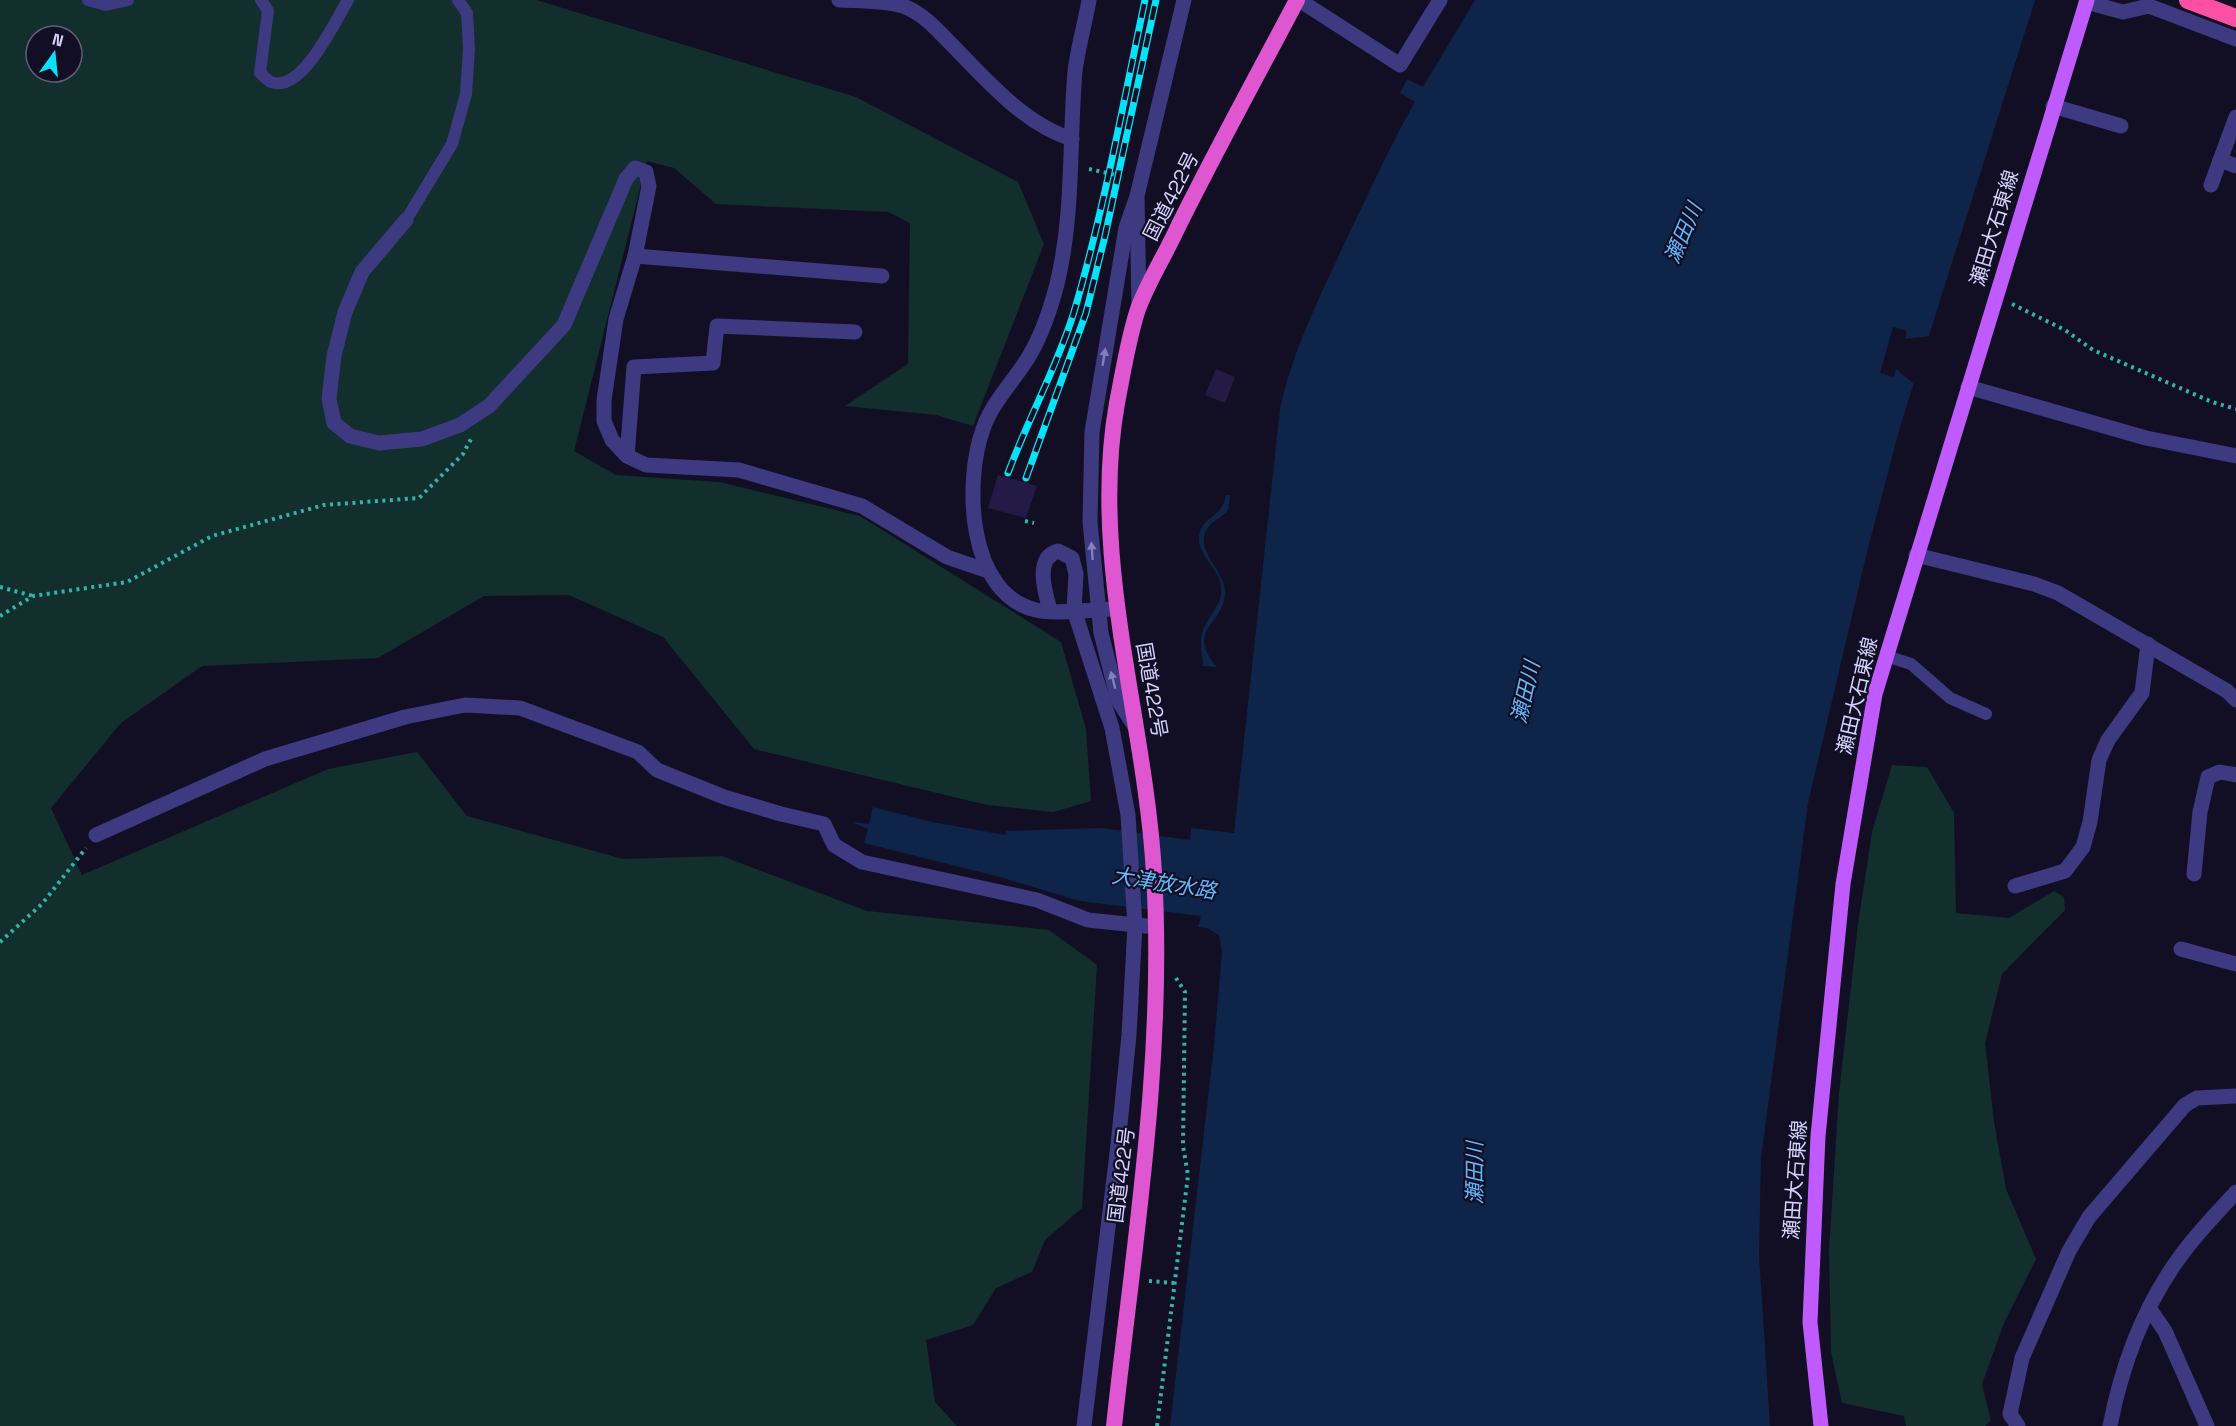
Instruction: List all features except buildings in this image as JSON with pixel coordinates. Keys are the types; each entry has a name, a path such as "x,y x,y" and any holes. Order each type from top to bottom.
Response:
{"highway":[{"name":"国道422号","path":"1113,1426 1152,1089 1156,923 1150,831 1138,732 1118,609 1109,500 1111,446 1139,309 1190,202 1298,0"},
{"path":"2188,0 2236,18"}],"main road":[{"name":"瀬田大石東線","path":"1821,1426 1810,1322 1818,1136 1843,884 1875,694 2087,1"}],"street":[{"path":"838,0 903,3 926,18 970,63 1039,126 1072,139"},
{"path":"1089,0 1076,69 1068,231 1056,286 1036,345 983,427 972,469 973,517 988,571 999,586 1017,602 1037,610 1118,609"},
{"path":"1138,732 1118,700 1098,609 1090,522 1092,432 1126,228 1137,196 1184,0"},
{"path":"1298,0 1400,65 1440,0"},
{"path":"2087,1 2123,12 2148,6 2236,39"},
{"path":"2053,106 2121,126"},
{"path":"2211,185 2236,117"},
{"path":"2220,160 2236,166"},
{"path":"406,220 362,272 345,312 328,399 334,423 350,435 379,443 422,439 460,425 489,406 564,325 626,179 635,168 646,172 648,186 635,256 616,319 604,400 604,421 612,440 627,456 646,465 739,470 862,506 946,557 988,571"},
{"path":"1137,196 1139,309"},
{"path":"635,256 882,276"},
{"path":"627,456 634,367 713,363 717,326 855,332"},
{"path":"1968,387 2146,438 2236,456"},
{"path":"1050,610 1044,588 1044,568 1046,559 1058,551 1072,558 1075,566 1074,610 1114,739 1128,815 1135,926 1129,1035 1084,1426"},
{"path":"1916,555 2034,584 2058,593 2227,691 2236,700"},
{"path":"2015,886 2065,871 2083,847 2090,822 2099,760 2108,740 2142,693 2148,644"},
{"path":"96,835 276,756 405,717 465,705 520,708 638,752 657,770 724,796 781,814 824,824 834,845 862,862 1037,900 1088,920 1135,926 1156,923"},
{"path":"2194,874 2200,812 2208,777 2220,772 2236,775"},
{"path":"2181,949 2236,964"},
{"path":"2018,1426 2010,1414 2022,1358 2069,1251 2089,1216 2185,1105 2197,1098 2236,1096"},
{"path":"2110,1426 2126,1362 2149,1308 2183,1253 2236,1192"},
{"path":"2149,1308 2165,1331 2207,1426"}],"lane":[{"path":"88,0 106,5 128,0"},
{"path":"261,0 268,11 260,73 271,82 288,83 304,71 348,0"},
{"path":"406,220 452,144 466,94 469,49 466,13 458,0"},
{"path":"1886,656 1911,664 1950,698 1986,714"}],"path":[{"path":"1071,156 1092,171 1128,178"},
{"path":"1995,298 2009,302 2065,330 2094,350 2151,377 2212,402 2236,409"},
{"path":"0,616 33,596 126,582 212,536 324,505 419,498 463,454 473,435"},
{"path":"1025,521 1034,524"},
{"path":"0,587 33,596"},
{"path":"0,942 42,904 96,835"},
{"path":"1156,971 1176,976 1185,992 1183,1146 1188,1175 1156,1426"}],"green space":[{"path":"0,0 536,0 856,97 1018,182 1044,244 973,426 936,415 845,406 908,364 910,223 888,212 716,204 674,168 647,161 574,451 616,475 719,482 860,516 1061,642 1086,729 1091,801 1053,812 987,805 754,749 663,637 569,595 484,596 378,658 202,666 121,723 51,808 82,875 328,769 417,752 467,816 623,859 722,856 867,911 1049,930 1097,965 1082,1208 1045,1240 1032,1272 996,1288 973,1325 926,1340 935,1402 957,1426 0,1426"},
{"path":"1892,765 1927,767 1954,813 1956,913 2009,918 2054,891 2064,897 2065,910 2002,974 1985,1043 1994,1122 2006,1189 2036,1259 2004,1323 1982,1384 1991,1421 1985,1426 1906,1426 1904,1416 1842,1403 1831,1352 1829,1250 1839,1093 1858,924 1872,832"}],"water":[{"path":"1475,0 2035,0 1900,427 1867,552 1808,803 1761,1158 1759,1255 1770,1426 1170,1426 1214,1046 1222,952 1219,935 1207,928 1198,927 1201,916 1080,901 1000,877 864,843 868,829 852,822 869,824 873,807 932,822 1005,835 1007,831 1101,828 1190,840 1191,828 1234,833 1280,409 1292,365 1345,242 1415,102 1400,93 1407,79 1423,87"},
{"path":"1226,495 1230,495 1228,510 1208,528 1204,537 1206,551 1221,578 1225,592 1223,603 1205,635 1204,643 1217,667 1203,666 1201,638 1217,606 1221,587 1220,580 1200,547 1200,532 1202,526 1221,508"}],"pier":[{"path":"1893,327 1907,331 1905,339 1931,336 1915,385 1896,369 1894,377 1880,373"}],"railway":[{"path":"1008,473 1074,312 1104,196 1145,0"},
{"path":"1026,478 1086,313 1156,0"}],"water label":[{"name":"瀬田川","path":"1683,233"},
{"name":"瀬田川","path":"1525,692"},
{"name":"大津放水路","path":"1164,883"},
{"name":"瀬田川","path":"1474,1173"}]}
